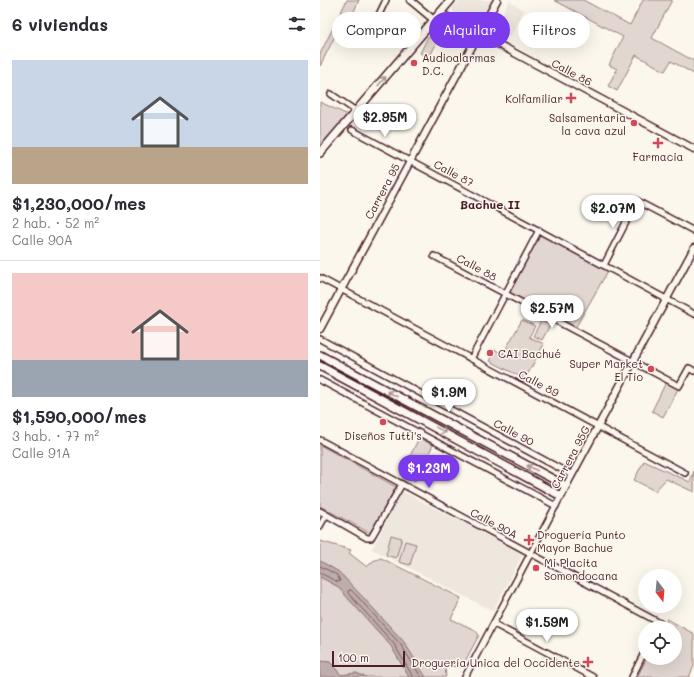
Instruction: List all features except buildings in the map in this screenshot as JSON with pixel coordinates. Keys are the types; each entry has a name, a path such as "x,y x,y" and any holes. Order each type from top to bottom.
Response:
{"main road":[{"path":"441,12 452,0"},
{"path":"320,153 429,26"},
{"path":"321,355 566,486"},
{"path":"320,366 561,496"},
{"name":"Carrera 95G","path":"561,496 566,486"}],"street":[{"path":"380,12 386,0"},
{"path":"410,0 429,16"},
{"name":"Carrera 95","path":"490,12 497,0"},
{"name":"Carrera 95","path":"320,329 471,48"},
{"name":"Calle 86","path":"504,48 694,149"},
{"path":"331,94 356,111"},
{"name":"Calle 87","path":"352,130 694,314"},
{"path":"604,266 637,201 694,231"},
{"path":"471,358 540,230"},
{"name":"Carrera 95G","path":"566,486 694,248"},
{"name":"Calle 88","path":"434,256 679,386 692,370"},
{"name":"Calle 89","path":"320,278 685,472"},
{"name":"Calle 90","path":"320,339 572,475"},
{"path":"320,380 556,506"},
{"name":"Calle 90A","path":"320,440 531,554 651,621"},
{"path":"320,511 367,538 371,538 402,484"},
{"name":"Carrera 95G","path":"465,677 561,496"},
{"path":"320,526 326,515"},
{"path":"494,624 593,677"},
{"path":"632,677 638,665"}],"shaded area":[{"path":"347,0 359,0 354,12 341,12"},
{"path":"459,0 492,1 486,12 454,12 452,8"},
{"path":"554,0 583,0 630,25 643,0 672,0 652,38 694,61 694,74 671,61 665,71 636,55 617,91 608,86 617,69 609,65 623,37 590,19 590,12 576,12"},
{"path":"509,1 524,10 523,12 518,12 518,22 510,37 510,12 503,12"},
{"path":"332,30 332,42 320,66 320,54"},
{"path":"428,37 429,48 434,48 429,58 420,53"},
{"path":"320,102 348,115 320,149"},
{"path":"540,231 609,269 574,330 505,294"},
{"path":"522,320 535,326 529,337 544,344 525,379 490,361 495,350 503,354"},
{"path":"541,321 550,325 542,340 533,336"},
{"path":"667,380 679,387 663,417 652,411"},
{"path":"419,438 433,445 415,481 401,474"},
{"path":"320,445 396,487 370,533 320,506"},
{"path":"644,461 690,482 694,471 694,492 666,479 655,491 634,480"},
{"path":"402,491 523,554 493,611 372,549"},
{"path":"391,535 402,538 396,558 386,555"},
{"path":"320,541 351,550 349,553 367,567 373,561 381,558 461,598 451,619 475,630 479,635 462,667 445,666 446,677 425,677 404,642 339,572 320,561"},
{"path":"405,541 416,544 410,565 399,562"},
{"path":"320,577 337,586 391,646 409,677 366,677 356,673 341,675 330,662 320,661"},
{"path":"682,627 694,634 694,666 689,677 637,677 643,665 682,665"}],"water":[{"path":"320,561 339,572 404,642 426,677 409,677 391,646 337,586 320,577"},
{"path":"320,661 330,662 341,675 356,673 366,677 320,677"}],"place":[{"name":"Audioalarmas D.C.","path":"414,63"},
{"name":"Kolfamiliar","path":"571,98"},
{"name":"Salsamentaria la cava azul","path":"634,123"},
{"name":"Farmacia","path":"658,143"},
{"name":"CAI Bachué","path":"490,353"},
{"name":"Super Market El Tio","path":"651,369"},
{"name":"Diseños Tutti's","path":"383,422"},
{"name":"Droguería Punto Mayor Bachue","path":"529,540"},
{"name":"Mi Placita Somondocana","path":"536,568"},
{"name":"Droguería Unica del Occidente","path":"588,662"}],"district":[{"name":"Bachue II","path":"490,204"}]}
